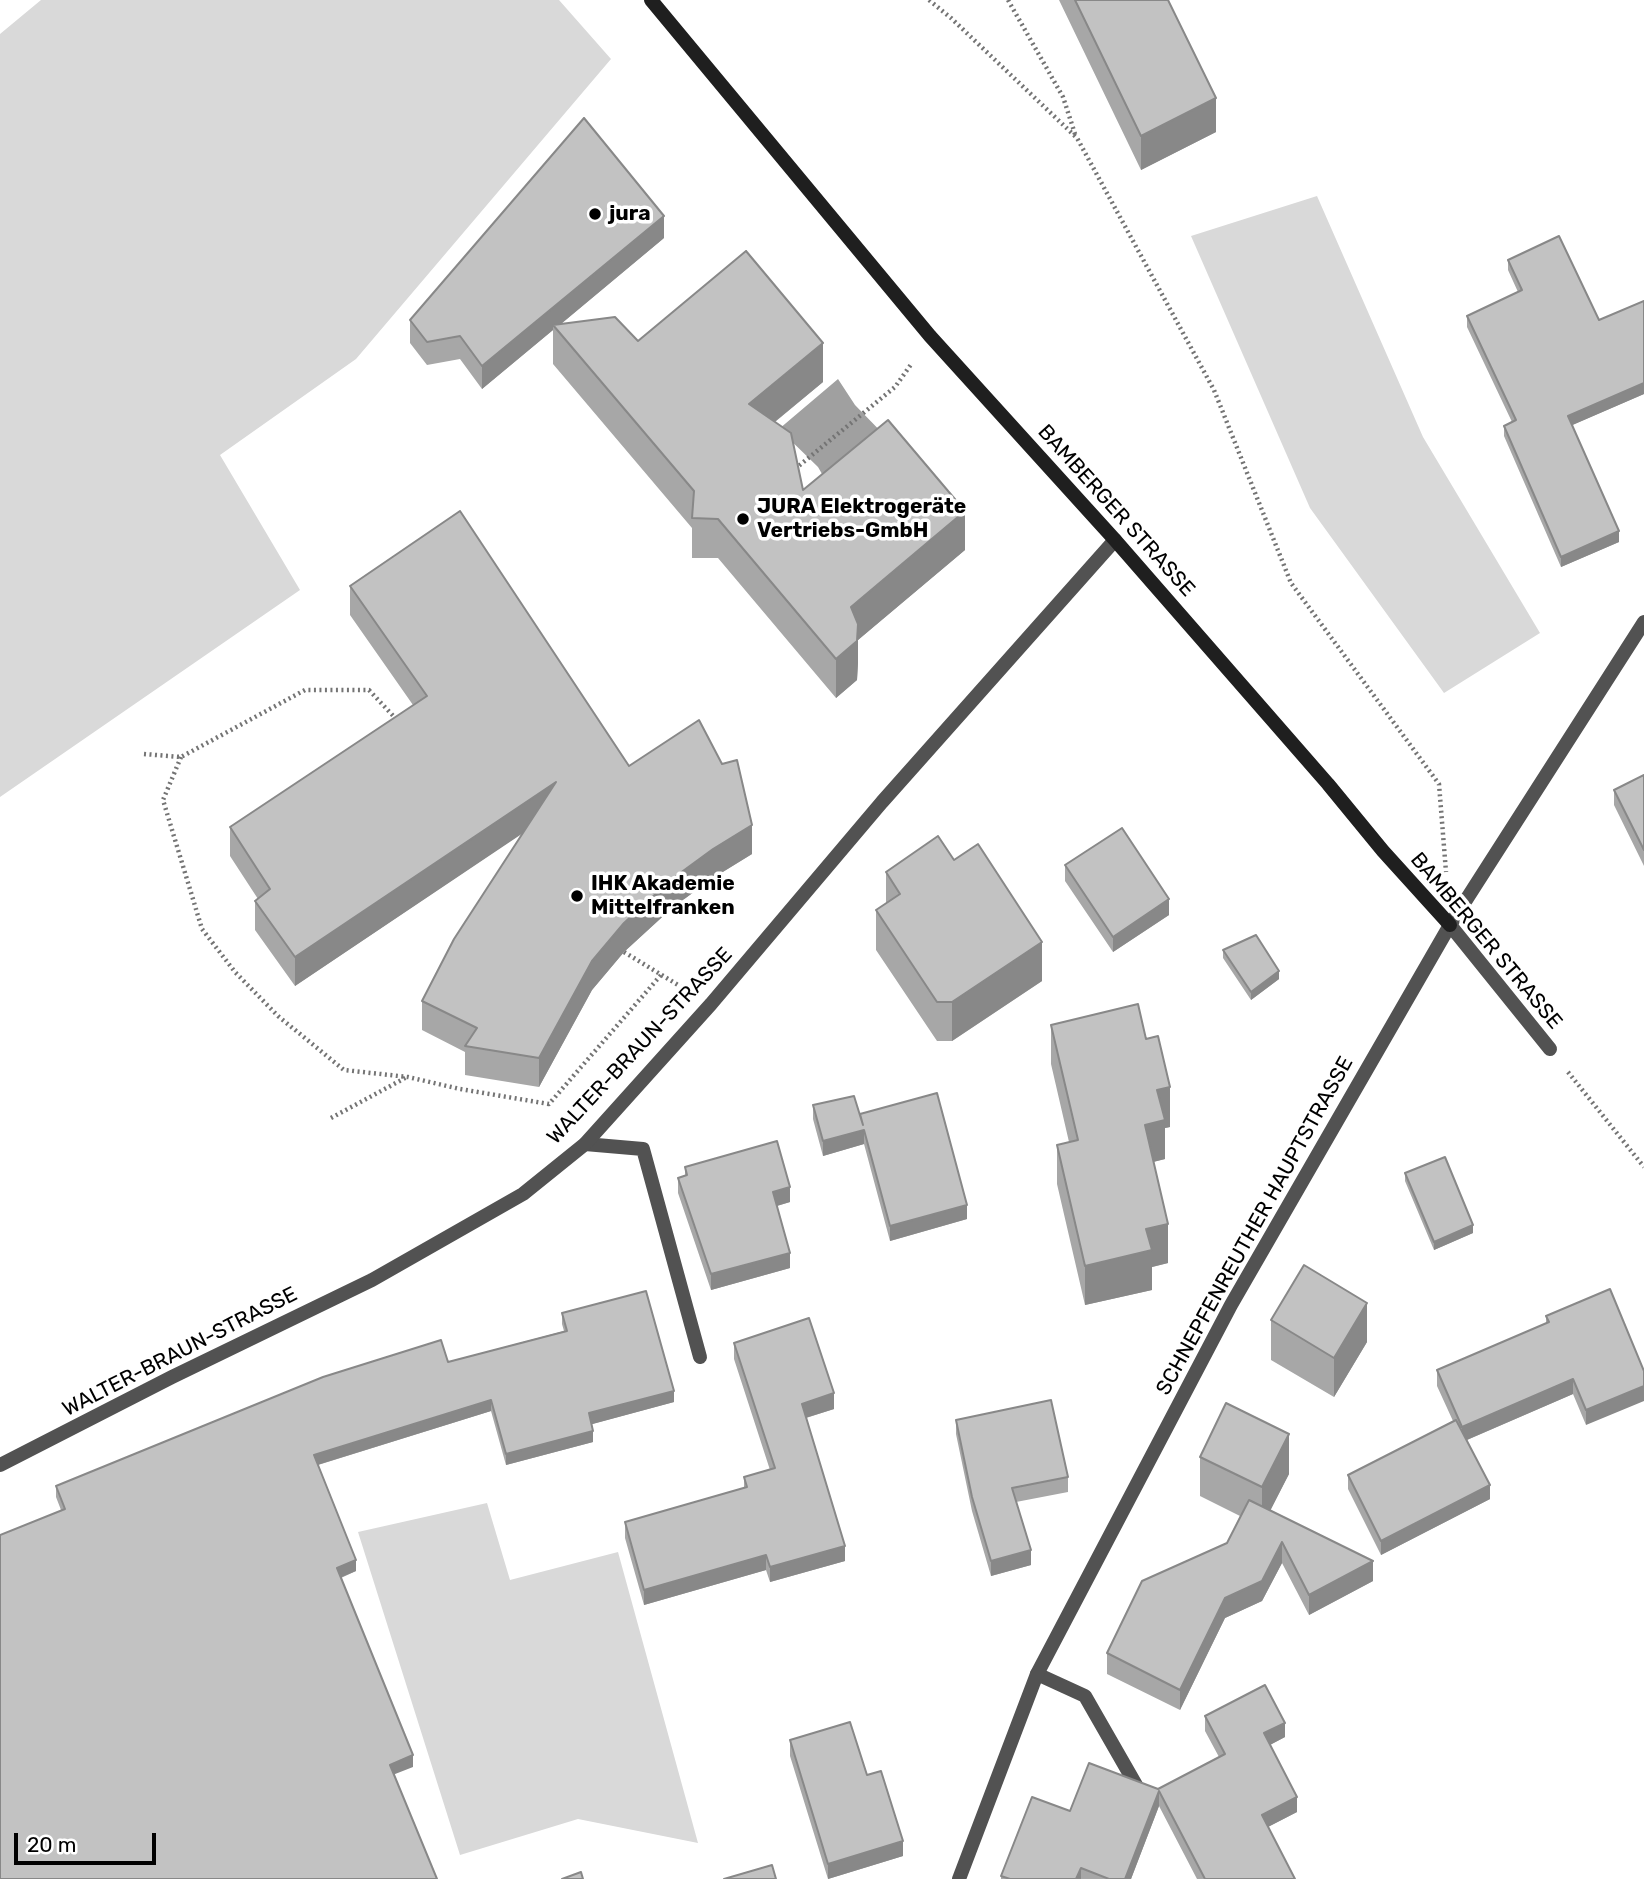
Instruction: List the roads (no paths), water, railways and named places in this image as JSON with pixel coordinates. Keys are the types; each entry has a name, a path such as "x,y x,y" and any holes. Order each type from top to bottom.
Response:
{"street":[{"name":"BAMBERGER STRASSE","path":"651,0 930,336 1115,540 1328,784 1383,851 1450,925 1550,1049"},
{"name":"WALTER-BRAUN-STRASSE","path":"0,1465 172,1377 372,1280 523,1194 585,1144 711,1004 882,802 1115,540"},
{"name":"SCHNEPFENREUTHER HAUPTSTRASSE","path":"959,1879 1037,1674 1231,1305 1450,925 1644,622"},
{"path":"585,1144 643,1149 700,1357"},
{"path":"1037,1674 1085,1696 1136,1785"}],"place":[{"name":"jura","path":"595,214"},
{"name":"JURA Elektrogeräte Vertriebs-GmbH","path":"743,519"},
{"name":"IHK Akademie Mittelfranken","path":"577,896"}]}
